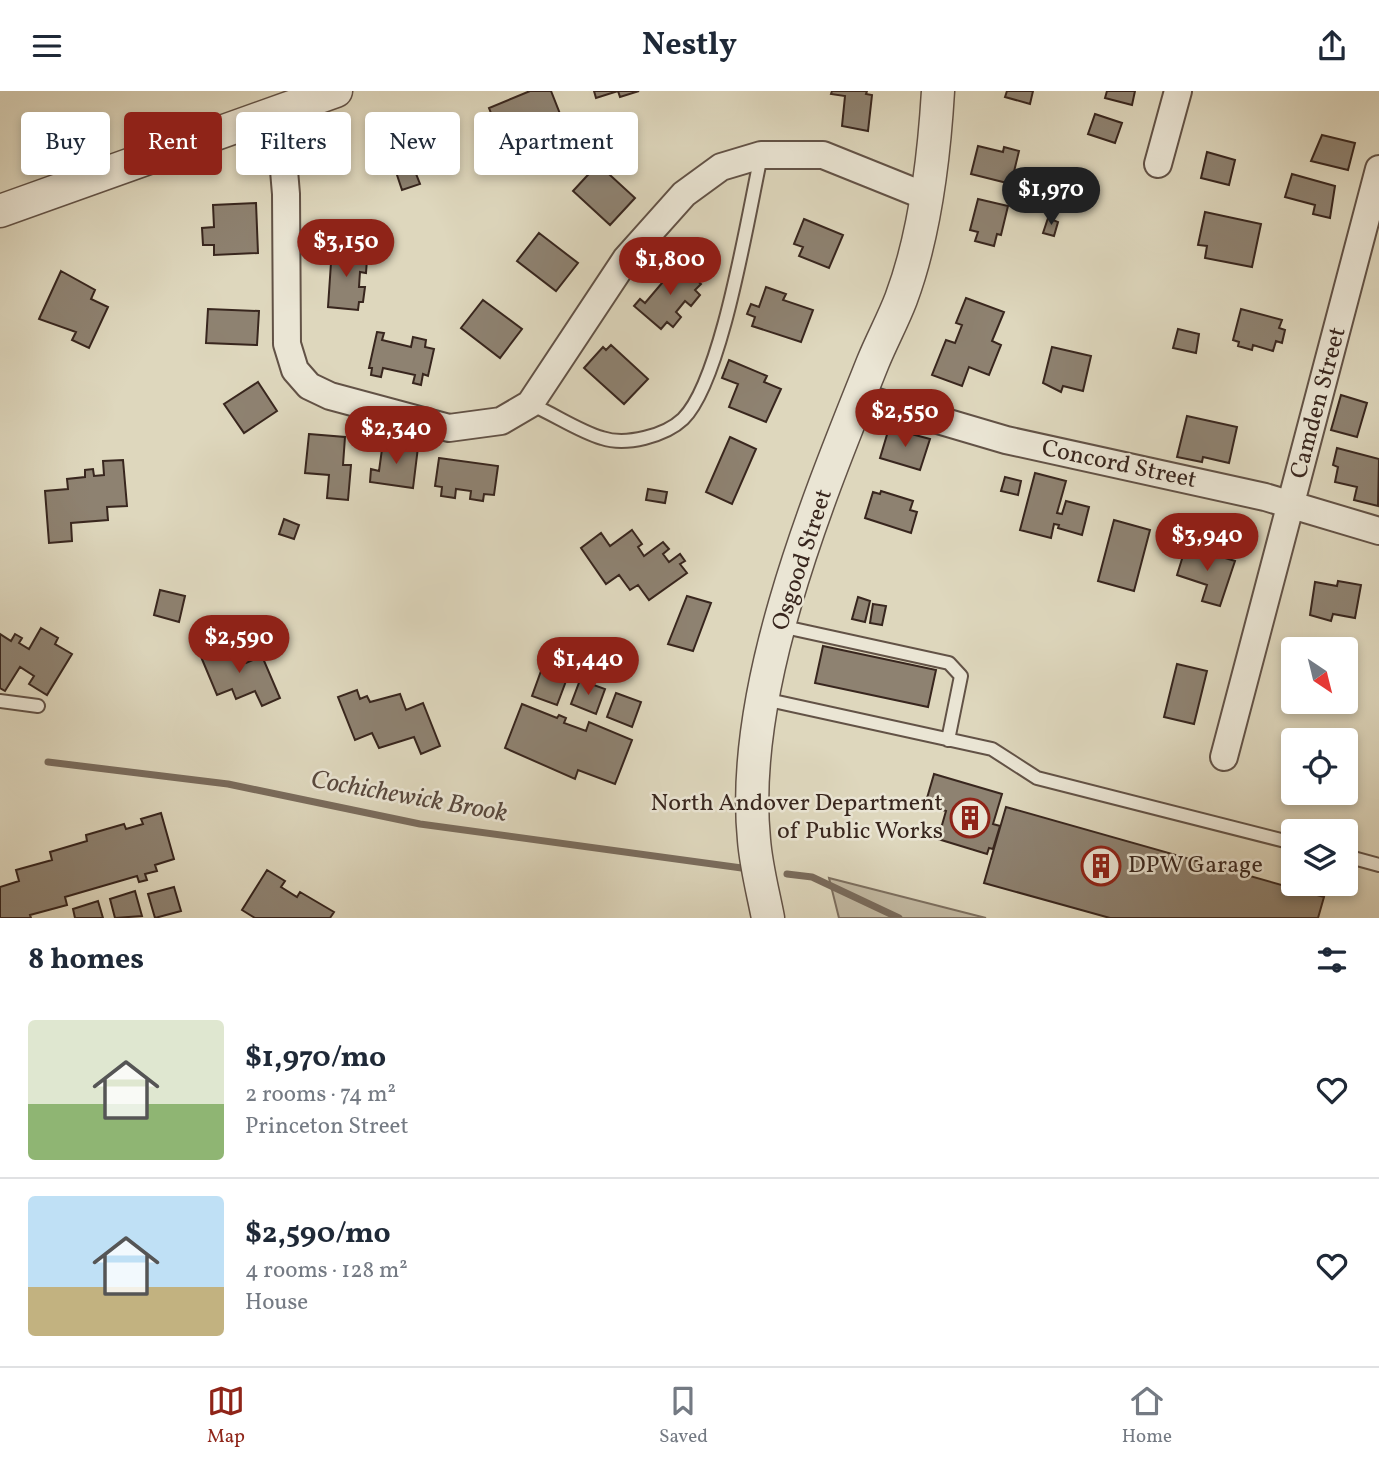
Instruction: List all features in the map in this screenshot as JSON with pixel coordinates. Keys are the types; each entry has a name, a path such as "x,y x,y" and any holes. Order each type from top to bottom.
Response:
{"street":[{"path":"0,211 336,91"},
{"name":"Osgood Street","path":"768,918 753,827 754,767 764,699 780,626 810,524 902,298 925,196 938,91"},
{"path":"1158,164 1178,91"},
{"path":"279,111 286,194 287,344 295,370 309,386 330,396 449,428 501,421 530,404 626,259 684,194 721,167 761,155 822,155 925,196"},
{"name":"Camden Street","path":"1224,757 1379,169"},
{"name":"Concord Street","path":"860,397 1006,440 1292,505 1379,531"}],"lane":[{"path":"530,404 604,439 632,439 661,433 682,419 700,395 718,346 761,155"},
{"path":"780,626 949,663 961,676 948,740"},
{"path":"764,699 992,749 1037,778 1281,840"},
{"path":"0,701 38,706"},
{"path":"1358,859 1379,865"}],"shaded area":[{"path":"829,878 986,918 839,918"}],"building":[{"path":"530,91 551,91 559,112 491,112 489,108"},
{"path":"594,91 618,91 596,98"},
{"path":"618,91 639,91 620,97"},
{"path":"832,91 867,91 866,94 872,95 868,131 842,126 845,96 831,94"},
{"path":"1007,91 1033,91 1030,104 1005,97"},
{"path":"1107,91 1135,91 1132,105 1105,98"},
{"path":"1095,114 1122,123 1115,143 1088,134"},
{"path":"1322,135 1355,143 1348,170 1311,161"},
{"path":"978,146 1003,152 1004,147 1019,151 1011,184 971,174"},
{"path":"1207,152 1235,160 1229,185 1201,178"},
{"path":"1292,174 1335,186 1330,218 1313,214 1315,205 1285,197"},
{"path":"397,175 416,175 420,184 402,190"},
{"path":"588,175 610,175 635,198 610,225 573,191"},
{"path":"978,199 1008,206 1001,235 997,234 994,246 975,241 978,232 970,230"},
{"path":"256,203 258,253 214,255 214,245 203,245 202,228 214,227 213,205"},
{"path":"1205,212 1261,224 1252,267 1205,258 1207,246 1198,245"},
{"path":"1048,218 1058,222 1054,236 1043,233"},
{"path":"804,219 843,235 829,268 799,256 803,247 794,244"},
{"path":"539,233 578,263 556,291 517,261"},
{"path":"332,248 361,250 360,258 367,259 366,273 360,272 359,287 365,287 363,302 359,302 358,310 328,307"},
{"path":"670,264 675,269 678,265 701,284 695,290 700,295 691,306 685,301 676,312 681,317 673,327 667,322 661,329 634,306 640,299 645,303 668,276 663,273"},
{"path":"61,271 95,290 91,299 108,307 89,348 72,340 76,332 39,319"},
{"path":"766,287 786,294 783,300 813,310 801,342 752,326 755,317 747,314 751,304 759,307"},
{"path":"966,298 1004,312 992,341 1001,345 989,375 969,367 962,386 932,375 946,340 955,343 962,325 956,323"},
{"path":"483,300 522,329 500,358 461,328"},
{"path":"208,309 259,311 257,345 206,343"},
{"path":"1241,309 1282,320 1279,328 1285,330 1282,343 1276,341 1273,351 1253,345 1252,350 1238,346 1239,342 1233,340"},
{"path":"1178,329 1199,334 1196,353 1173,348"},
{"path":"377,332 384,333 382,340 411,347 413,337 426,340 425,347 434,349 428,376 423,374 421,385 413,383 415,375 383,368 381,377 371,375 372,368 369,368"},
{"path":"611,345 648,379 624,404 584,368 603,347 606,350"},
{"path":"1052,347 1091,356 1083,391 1063,386 1061,392 1043,383"},
{"path":"729,360 767,376 764,382 781,389 766,422 729,407 738,384 722,378"},
{"path":"258,382 277,411 244,433 224,404"},
{"path":"1341,395 1367,403 1357,437 1331,430"},
{"path":"1187,416 1237,427 1229,463 1203,457 1202,462 1177,457"},
{"path":"889,428 930,439 920,470 880,458"},
{"path":"309,434 345,437 343,465 351,465 348,500 327,498 329,475 305,473"},
{"path":"730,437 756,449 732,504 706,492"},
{"path":"383,442 418,447 413,488 370,482 371,469 379,471"},
{"path":"1337,448 1379,459 1378,506 1354,500 1357,487 1335,482 1338,467 1333,465"},
{"path":"439,458 498,466 494,495 484,494 483,501 470,499 471,491 456,489 455,498 441,496 442,487 435,486"},
{"path":"123,460 127,506 107,507 108,520 71,523 72,541 49,543 45,491 68,489 67,479 85,477 85,470 93,469 94,476 104,475 103,461"},
{"path":"1035,473 1066,481 1057,513 1062,514 1066,501 1089,507 1082,535 1058,528 1059,525 1054,524 1051,538 1020,530"},
{"path":"1005,477 1021,481 1018,495 1001,491"},
{"path":"648,489 667,492 665,503 646,500"},
{"path":"881,491 913,501 910,510 917,512 911,533 865,518 873,492 880,494"},
{"path":"284,519 299,525 294,539 279,534"},
{"path":"1114,520 1150,530 1134,591 1098,581"},
{"path":"632,530 642,544 638,547 644,556 663,542 669,549 663,554 669,562 680,554 685,561 680,564 687,573 649,600 638,585 630,590 619,575 606,584 581,548 601,533 610,546"},
{"path":"1186,546 1235,561 1220,606 1202,601 1207,585 1177,575"},
{"path":"1338,581 1361,585 1355,618 1333,614 1331,621 1310,615 1315,582 1337,586"},
{"path":"160,590 185,596 179,622 154,615"},
{"path":"687,596 711,603 693,651 668,644"},
{"path":"858,597 870,601 865,622 852,619"},
{"path":"873,604 886,606 882,625 870,623"},
{"path":"41,628 58,638 55,644 72,654 47,695 29,684 34,676 20,667 5,691 0,688 0,634 11,641 15,634 22,638 19,643 29,649"},
{"path":"217,645 221,655 239,647 246,663 262,656 280,698 262,706 255,691 236,699 232,689 217,695 199,652"},
{"path":"823,646 936,670 928,707 815,683"},
{"path":"1177,664 1207,671 1194,724 1164,717"},
{"path":"541,671 566,681 557,705 532,696"},
{"path":"580,680 605,689 596,714 571,704"},
{"path":"357,690 360,699 367,696 370,702 400,694 406,710 423,703 440,746 421,754 414,737 379,748 372,733 355,740 338,697"},
{"path":"616,693 641,702 632,727 607,717"},
{"path":"522,704 557,718 559,715 566,718 564,723 586,731 589,722 632,740 615,784 578,770 575,779 505,748"},
{"name":"North Andover Department of Public Works","path":"934,774 1002,794 993,824 1000,826 993,849 989,848 987,854 938,839 946,811 925,805"},
{"name":"DPW Garage","path":"1006,807 1281,885 1281,896 1324,897 1318,918 1110,918 984,883"},
{"path":"161,813 174,859 155,865 157,871 145,874 147,880 139,882 137,876 65,897 67,905 30,915 31,918 0,918 0,887 19,881 16,870 52,860 50,852 87,841 86,835 124,824 126,829 143,824 141,819"},
{"path":"267,870 285,881 281,887 297,897 300,892 334,912 330,918 255,918 242,910"},
{"path":"174,887 181,911 155,918 148,894"},
{"path":"135,891 142,916 115,918 110,899"},
{"path":"98,901 103,918 75,918 73,909"}],"waterway":[{"name":"Cochichewick Brook","path":"48,762 228,784 420,824 749,869"},
{"name":"Cochichewick Brook","path":"787,874 812,877 899,918"}],"place":[{"name":"North Andover Department of Public Works","path":"970,818"},
{"name":"DPW Garage","path":"1101,866"}]}
